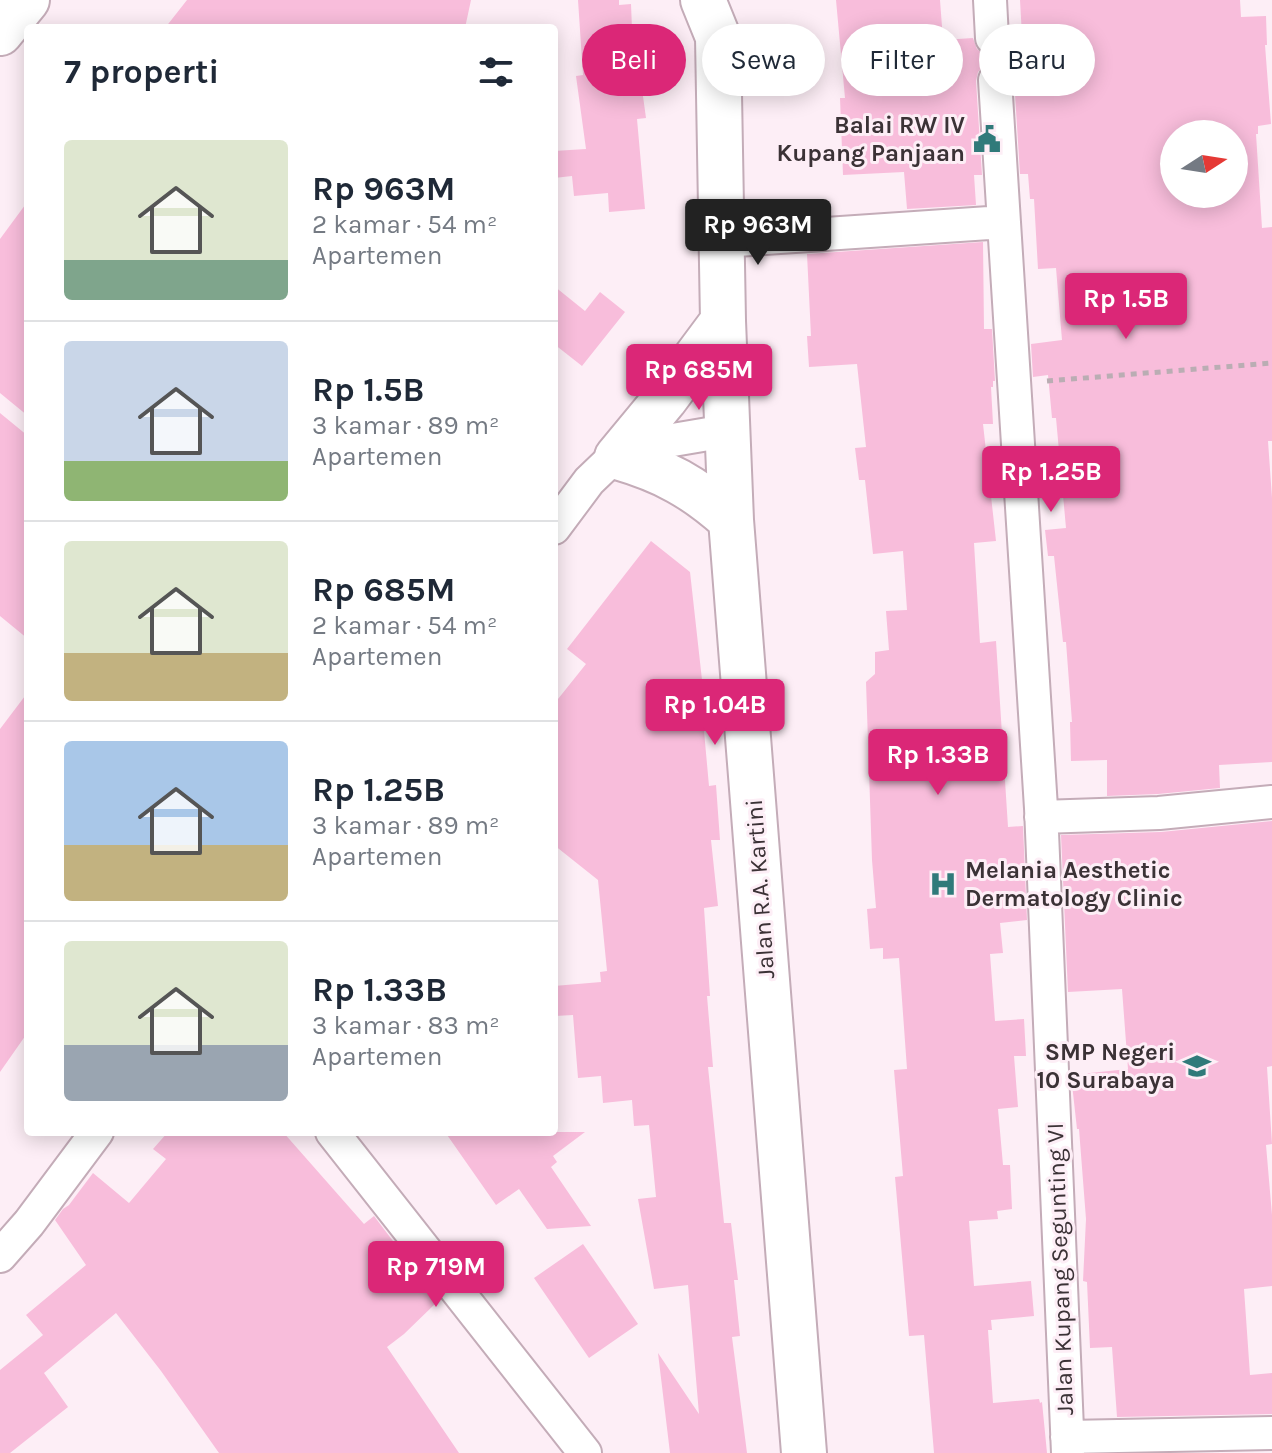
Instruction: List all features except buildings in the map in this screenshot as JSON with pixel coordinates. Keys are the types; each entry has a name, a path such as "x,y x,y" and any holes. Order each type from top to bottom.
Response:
{"main road":[{"path":"0,33 27,0"},
{"name":"Jalan R.A. Kartini","path":"719,12 721,241 731,520 804,1453"},
{"path":"723,321 617,457 650,467 680,481 731,520"}],"street":[{"path":"990,0 991,24"},
{"name":"Jalan Kupang Segunting VI","path":"996,96 1041,817 1068,1445"},
{"path":"721,241 1004,222"},
{"path":"558,523 589,481 617,457 667,441 726,431"},
{"path":"1041,817 1159,813 1272,802"},
{"path":"0,1256 29,1223 94,1136"},
{"path":"335,1136 585,1453"},
{"path":"1068,1445 1272,1433"}],"path":[{"path":"1014,384 1272,363"}],"place":[{"name":"Balai RW IV Kupang Panjaan","path":"987,139"},
{"name":"Melania Aesthetic Dermatology Clinic","path":"943,884"},
{"name":"SMP Negeri 10 Surabaya","path":"1197,1066"}]}
